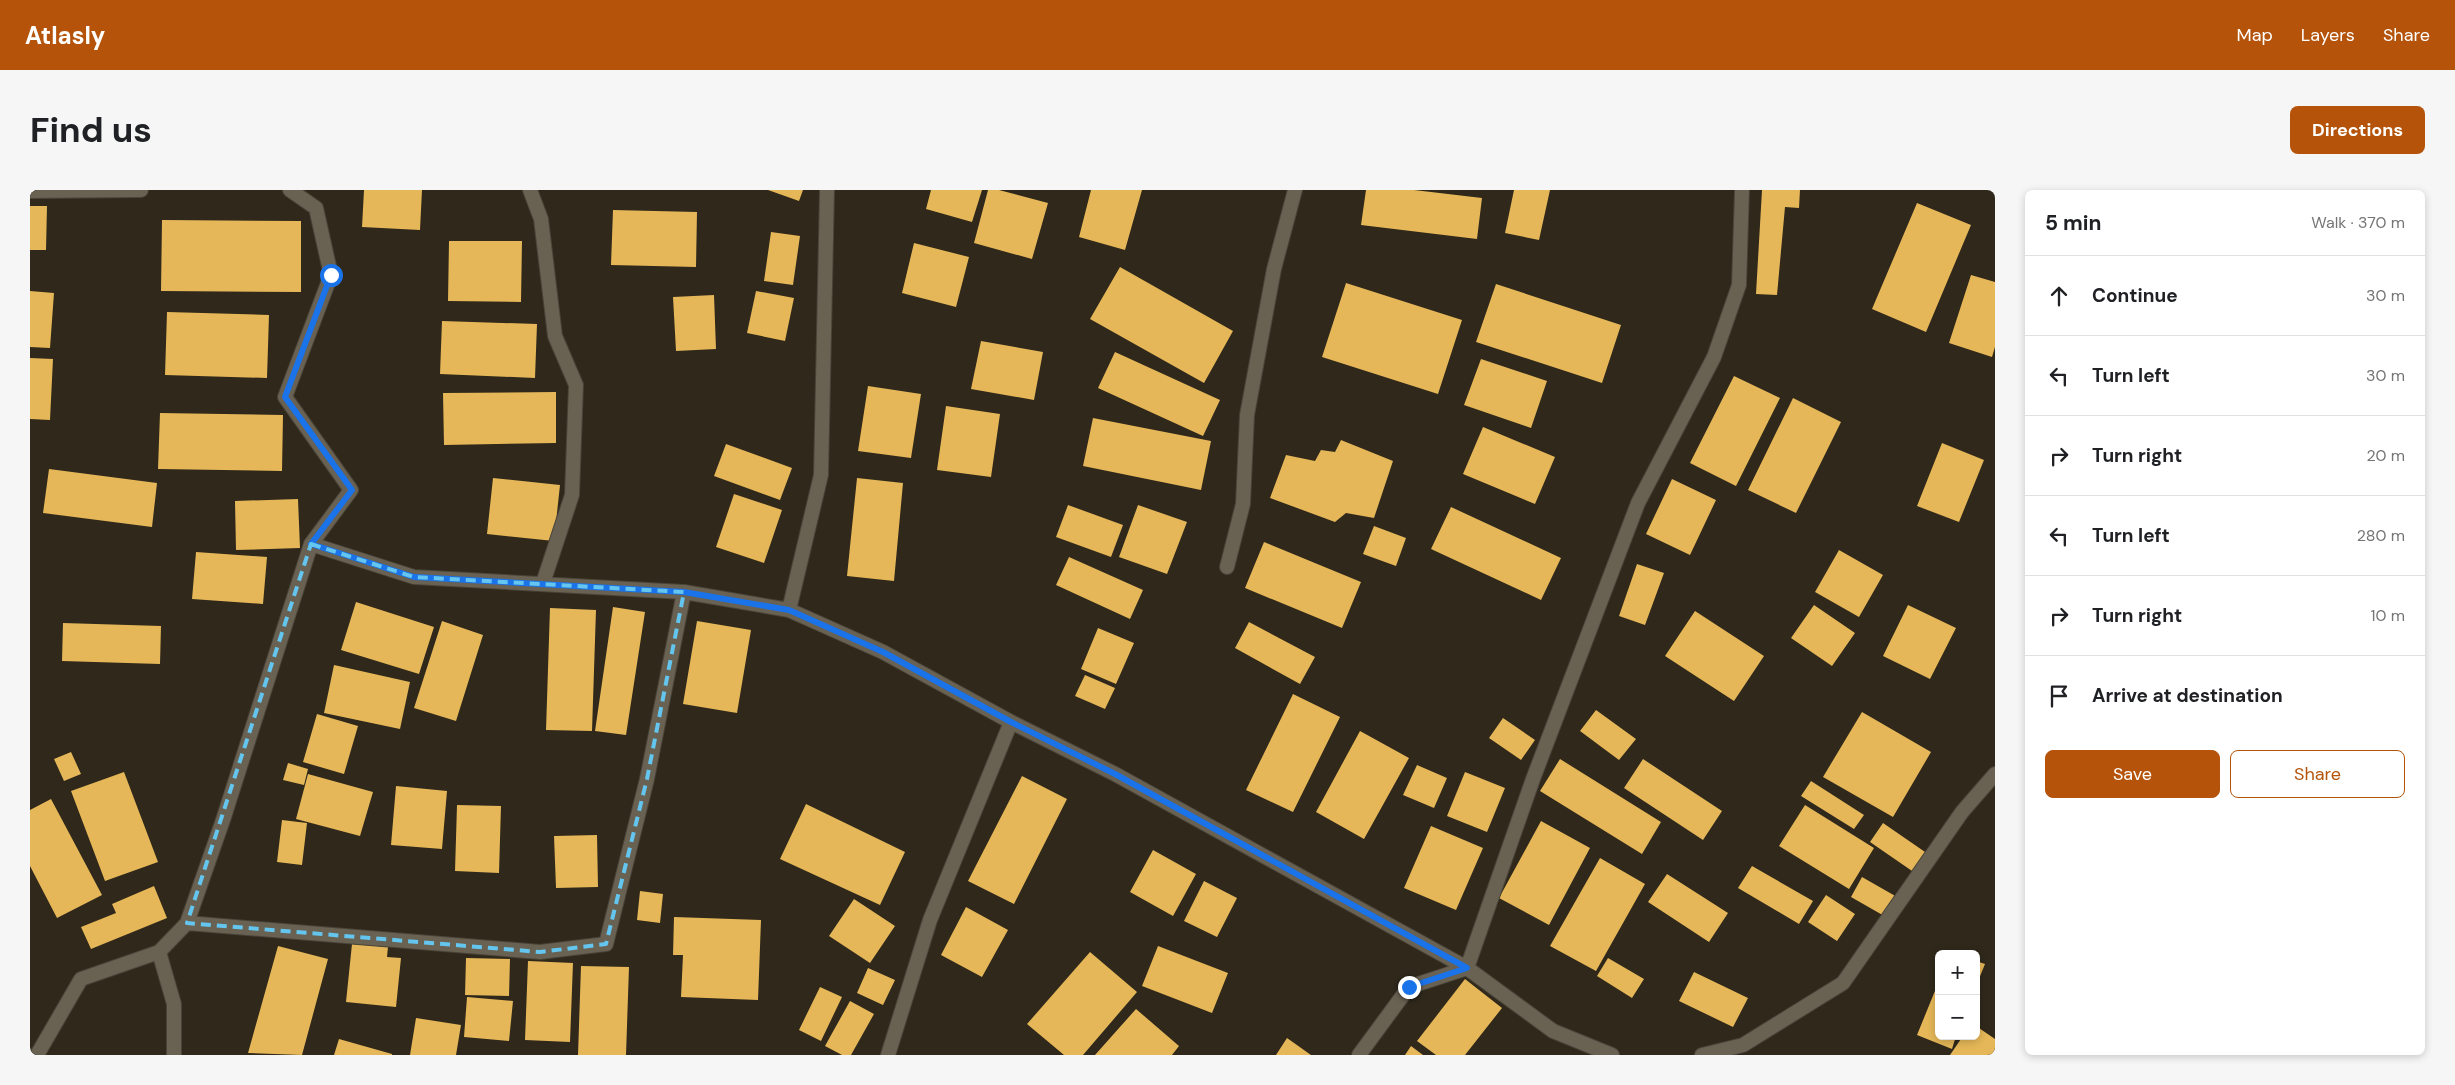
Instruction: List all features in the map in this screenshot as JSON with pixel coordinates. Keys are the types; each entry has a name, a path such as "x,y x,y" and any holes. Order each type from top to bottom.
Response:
{"street":[{"path":"30,191 141,190"},
{"path":"37,1055 81,979 159,952 187,923 224,820 311,544 352,490 285,397 331,275 316,208 290,190"},
{"path":"530,190 541,219 555,336 576,385 572,495 543,584"},
{"path":"789,610 821,475 827,190"},
{"path":"1227,567 1243,504 1247,415 1274,269 1295,190"},
{"path":"1467,968 1533,779 1638,503 1714,356 1739,285 1742,190"},
{"path":"311,544 414,577 684,592 789,610 883,652 1011,722 1123,779 1467,968 1553,1031 1612,1055"},
{"path":"187,923 540,952 606,944 646,779 684,592"},
{"path":"888,1055 930,920 1011,722"},
{"path":"1702,1055 1743,1045 1843,983 1962,812 1995,774"},
{"path":"159,952 174,1004 174,1055"},
{"path":"1359,1055 1409,987 1467,968"}],"highlighted area":[{"path":"311,544 414,577 684,592 647,779 606,944 540,952 187,923"}],"building":[{"path":"364,190 422,190 420,230 362,227"},
{"path":"768,190 803,190 799,201"},
{"path":"931,190 982,190 972,222 926,209"},
{"path":"988,190 999,190 1048,203 1032,259 974,243"},
{"path":"1091,190 1142,190 1125,250 1079,237"},
{"path":"1366,190 1414,190 1482,198 1477,239 1361,225"},
{"path":"1514,190 1550,190 1539,240 1505,233"},
{"path":"1762,190 1800,190 1799,208 1785,207 1777,295 1756,294"},
{"path":"1917,203 1971,225 1926,332 1872,309"},
{"path":"30,206 47,206 46,250 30,250"},
{"path":"613,210 697,212 696,267 611,265"},
{"path":"162,220 301,221 301,292 161,291"},
{"path":"771,232 800,236 793,285 764,281"},
{"path":"449,241 522,241 521,302 448,301"},
{"path":"914,243 969,257 956,307 902,293"},
{"path":"1120,267 1233,331 1204,383 1090,319"},
{"path":"1971,275 1995,282 1995,347 1992,357 1949,343"},
{"path":"1346,283 1462,320 1438,394 1322,357"},
{"path":"1496,284 1621,325 1602,383 1476,342"},
{"path":"30,291 54,293 50,348 30,347"},
{"path":"756,291 794,298 785,341 747,333"},
{"path":"714,295 716,349 676,351 673,297"},
{"path":"167,312 269,315 267,378 165,375"},
{"path":"442,321 537,324 535,378 440,374"},
{"path":"981,341 1043,352 1034,400 971,389"},
{"path":"1115,352 1220,400 1203,436 1098,388"},
{"path":"30,358 53,359 50,420 30,419"},
{"path":"1481,359 1547,381 1531,428 1464,405"},
{"path":"1734,376 1780,398 1736,486 1690,463"},
{"path":"868,386 921,394 911,458 858,451"},
{"path":"556,392 556,443 444,445 443,393"},
{"path":"1793,398 1841,422 1796,513 1748,490"},
{"path":"946,406 1000,414 991,477 937,470"},
{"path":"160,413 283,415 282,471 158,469"},
{"path":"1093,418 1211,441 1201,490 1083,466"},
{"path":"1483,427 1555,457 1535,504 1463,474"},
{"path":"1341,440 1393,461 1374,518 1346,513 1335,522 1270,498 1286,455 1315,461 1321,450 1335,452"},
{"path":"1942,443 1984,460 1959,522 1917,506"},
{"path":"726,444 792,468 780,500 714,476"},
{"path":"49,469 157,483 152,527 43,513"},
{"path":"493,478 560,485 554,541 487,534"},
{"path":"857,478 903,483 894,581 847,576"},
{"path":"1672,479 1716,500 1690,555 1646,534"},
{"path":"734,494 782,510 764,563 716,547"},
{"path":"298,499 300,548 236,550 235,501"},
{"path":"1068,505 1123,525 1111,557 1056,537"},
{"path":"1138,505 1187,522 1167,574 1119,557"},
{"path":"1451,507 1561,558 1541,600 1431,549"},
{"path":"1374,526 1406,538 1396,566 1363,554"},
{"path":"1264,542 1361,582 1342,628 1245,588"},
{"path":"1839,550 1883,575 1859,617 1815,592"},
{"path":"196,552 267,557 263,604 192,599"},
{"path":"1069,557 1143,590 1130,619 1056,585"},
{"path":"1637,564 1664,573 1645,625 1619,616"},
{"path":"356,602 434,627 419,674 341,650"},
{"path":"1814,605 1855,633 1832,666 1791,638"},
{"path":"1908,605 1956,628 1930,679 1883,656"},
{"path":"613,607 645,612 626,735 595,731"},
{"path":"550,608 596,610 592,731 546,730"},
{"path":"1695,611 1764,656 1734,701 1665,656"},
{"path":"442,621 483,635 456,721 414,708"},
{"path":"697,621 751,630 737,713 683,704"},
{"path":"1249,622 1315,657 1300,684 1235,648"},
{"path":"63,623 161,626 160,664 62,661"},
{"path":"1098,628 1134,643 1116,684 1081,669"},
{"path":"334,665 410,682 400,729 324,713"},
{"path":"1085,675 1115,688 1105,709 1075,696"},
{"path":"1293,694 1340,717 1293,812 1246,790"},
{"path":"1596,710 1636,739 1619,760 1580,731"},
{"path":"1862,712 1931,752 1893,817 1823,777"},
{"path":"317,714 358,726 344,774 303,762"},
{"path":"1503,718 1535,740 1521,760 1489,738"},
{"path":"1360,731 1409,758 1364,839 1316,812"},
{"path":"71,752 81,774 64,781 54,759"},
{"path":"1560,759 1661,822 1642,854 1540,791"},
{"path":"1643,759 1722,811 1703,840 1624,788"},
{"path":"288,763 308,769 304,785 283,780"},
{"path":"1417,765 1447,778 1434,808 1403,795"},
{"path":"124,772 158,862 105,881 71,791"},
{"path":"1465,772 1505,788 1487,832 1447,816"},
{"path":"308,774 373,792 360,836 296,819"},
{"path":"1022,776 1067,799 1014,904 968,881"},
{"path":"1811,781 1864,815 1854,829 1801,796"},
{"path":"396,786 447,791 442,849 391,845"},
{"path":"51,799 102,895 57,918 30,866 30,810"},
{"path":"806,804 905,852 880,905 780,859"},
{"path":"457,805 501,806 499,873 455,871"},
{"path":"1805,805 1874,848 1849,889 1779,846"},
{"path":"282,820 307,823 302,865 277,862"},
{"path":"1541,821 1590,848 1549,925 1499,898"},
{"path":"1883,823 1928,854 1915,873 1870,842"},
{"path":"1431,826 1483,848 1456,910 1404,888"},
{"path":"597,835 598,887 556,888 554,836"},
{"path":"1153,850 1196,874 1173,916 1130,892"},
{"path":"1600,858 1645,884 1596,971 1550,946"},
{"path":"1752,866 1813,901 1799,924 1738,888"},
{"path":"1667,874 1728,913 1709,942 1648,902"},
{"path":"1862,877 1897,897 1886,917 1851,897"},
{"path":"1204,881 1237,898 1217,937 1184,921"},
{"path":"154,886 167,918 91,949 81,927 116,913 112,904"},
{"path":"640,891 663,894 660,923 637,920"},
{"path":"1826,895 1855,914 1837,941 1808,922"},
{"path":"854,899 895,926 870,963 829,936"},
{"path":"966,907 1008,930 982,977 941,955"},
{"path":"674,917 761,920 758,1000 681,997 683,955 673,955"},
{"path":"352,944 388,947 387,957 401,958 396,1007 346,1002"},
{"path":"278,946 328,959 302,1055 248,1053"},
{"path":"1158,946 1228,973 1212,1013 1142,986"},
{"path":"1090,952 1137,992 1083,1055 1064,1055 1027,1024"},
{"path":"466,958 510,959 509,996 465,995"},
{"path":"1608,958 1644,979 1632,998 1597,976"},
{"path":"528,961 573,963 570,1042 525,1040"},
{"path":"1980,962 1985,964 1980,976"},
{"path":"581,966 629,967 626,1055 578,1055"},
{"path":"868,968 895,980 883,1005 857,993"},
{"path":"1694,972 1748,998 1733,1027 1679,1001"},
{"path":"1465,979 1502,1008 1465,1055 1436,1055 1417,1041"},
{"path":"820,987 842,997 821,1041 799,1030"},
{"path":"1935,991 1935,1040 1955,1040 1952,1049 1917,1035"},
{"path":"467,997 513,1001 509,1041 464,1037"},
{"path":"850,1001 874,1014 851,1055 842,1055 825,1046"},
{"path":"1136,1009 1179,1046 1172,1055 1095,1055"},
{"path":"416,1018 461,1025 456,1055 410,1055"},
{"path":"1980,1029 1995,1039 1995,1055 1950,1055 1960,1040 1980,1040"},
{"path":"1287,1038 1311,1055 1276,1055"},
{"path":"339,1039 392,1054 392,1055 334,1055"},
{"path":"1411,1046 1423,1055 1405,1055"}],"route":[{"path":"331,275 285,397 352,490 311,544 414,577 684,592 789,610 883,652 1011,722 1115,774 1467,968 1409,987"}]}
